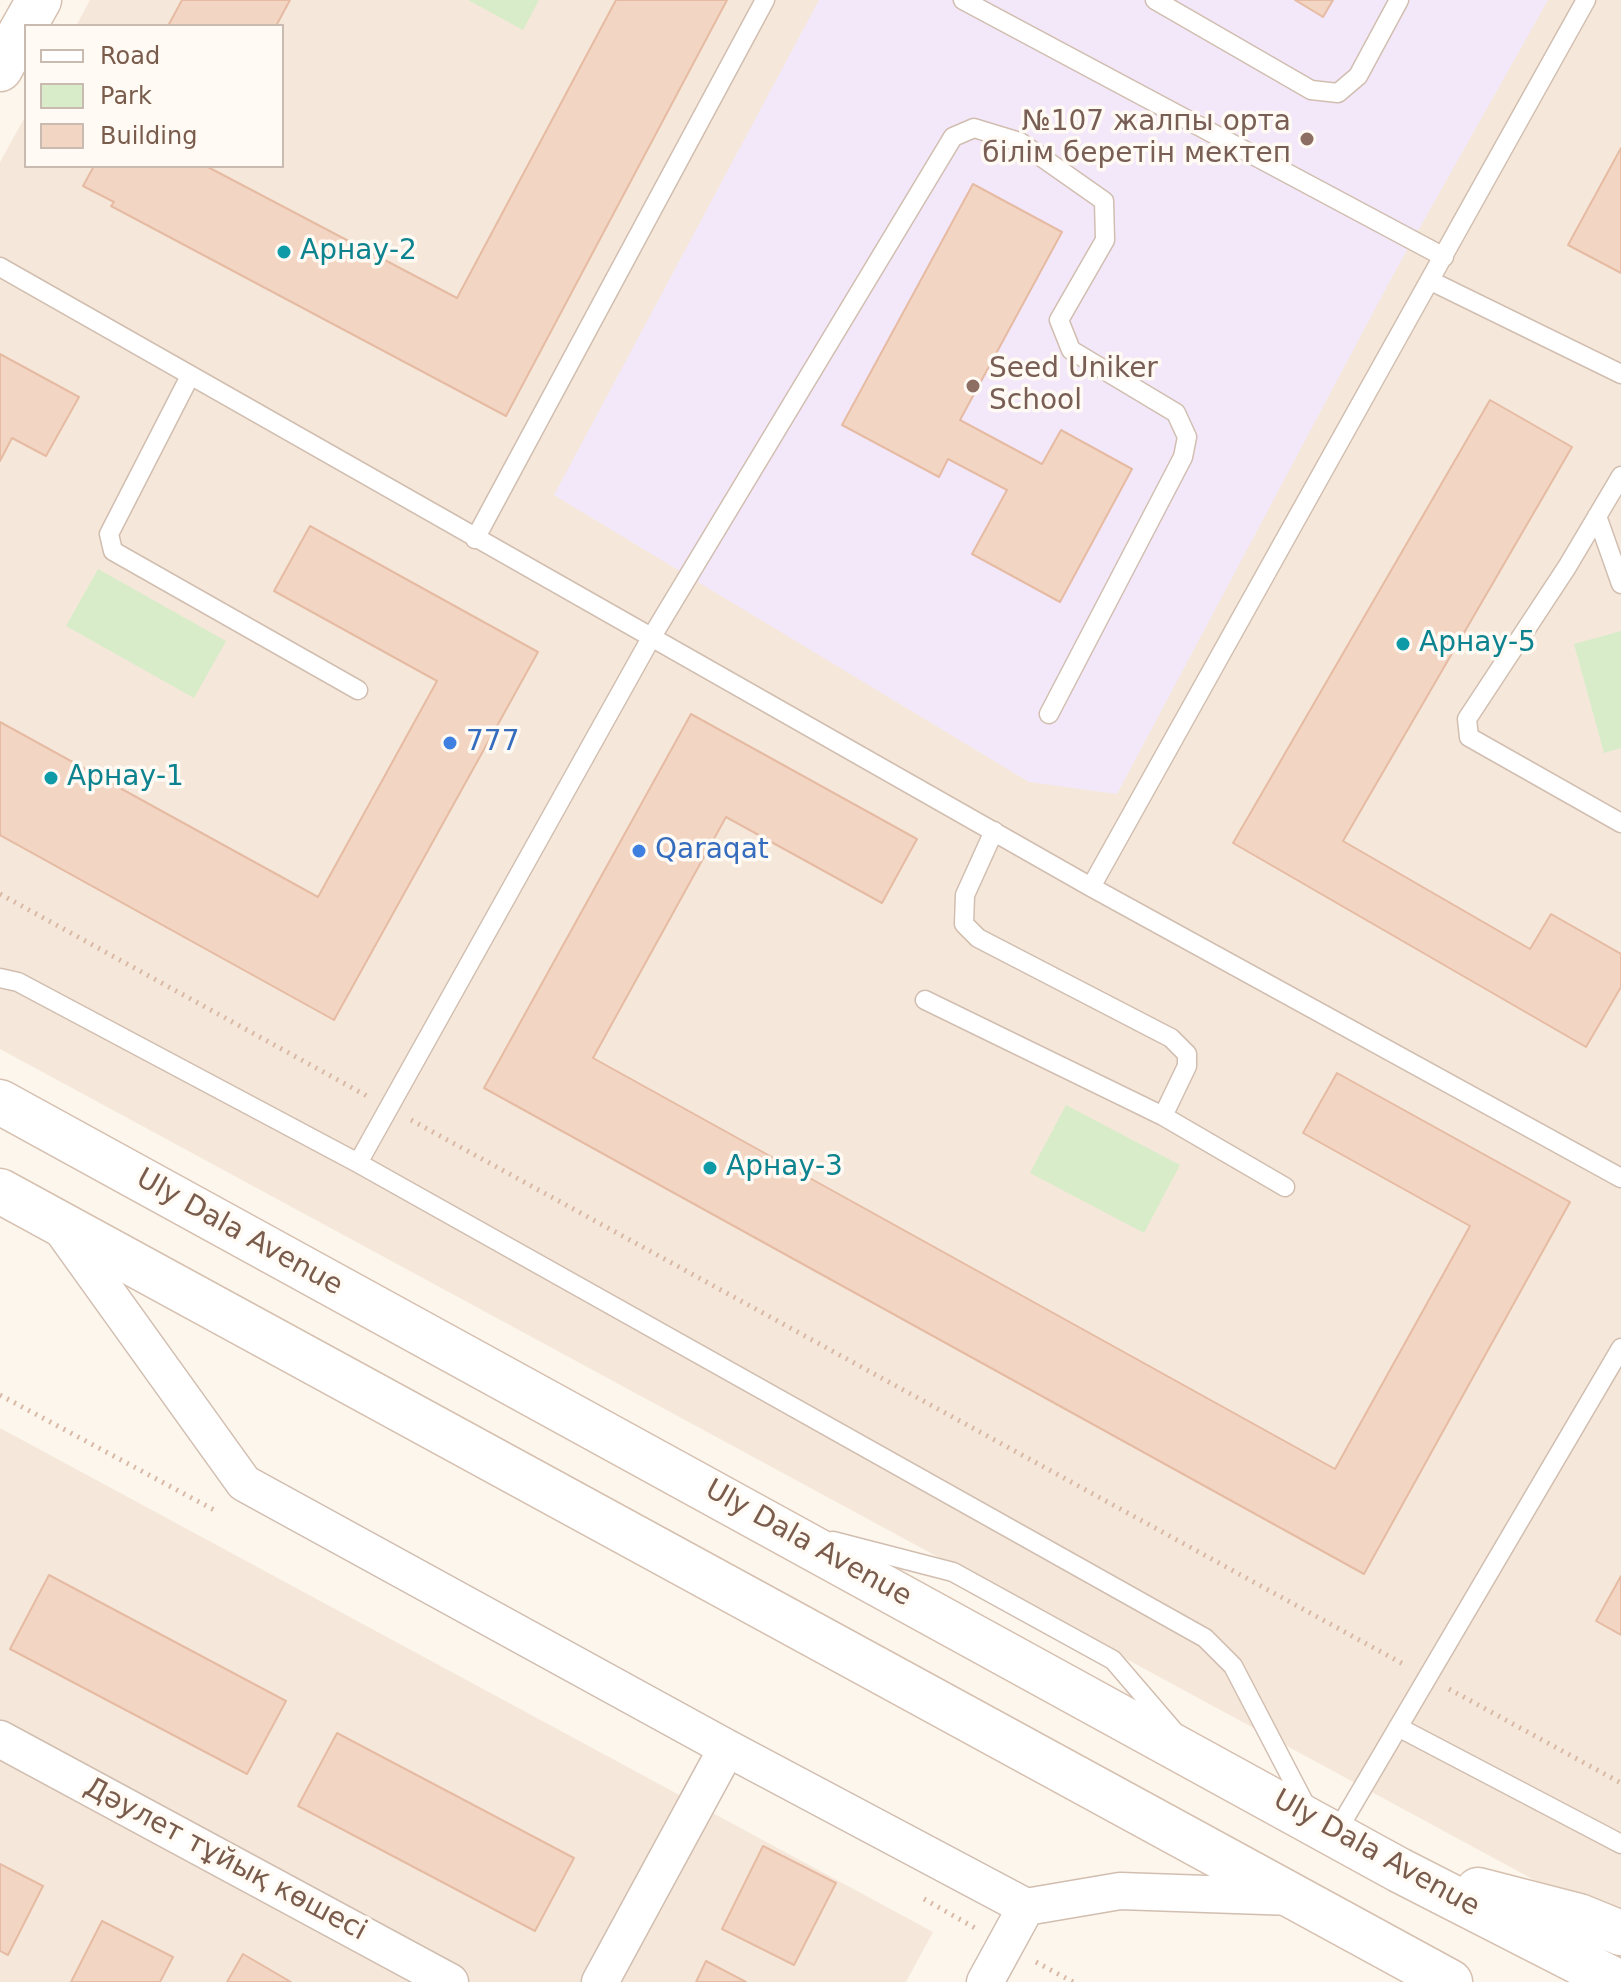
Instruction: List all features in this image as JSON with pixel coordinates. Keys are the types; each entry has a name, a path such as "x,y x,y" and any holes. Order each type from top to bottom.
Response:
{"main road":[{"path":"25,24 39,0"},
{"path":"0,69 24,27"},
{"name":"Uly Dala Avenue","path":"0,1102 1325,1826 1399,1870 1618,1982"},
{"path":"22,1206 1295,1897 1409,1967 1450,1982"},
{"path":"1399,1870 1579,1916 1621,1933"}],"street":[{"path":"22,1206 244,1483 727,1748 1026,1907 1120,1891 1295,1897"},
{"name":"Дәулет тұйық көшесі","path":"0,1739 450,1982"},
{"path":"600,1982 727,1748"},
{"path":"985,1982 1026,1907"}],"lane":[{"path":"475,539 765,0"},
{"path":"963,0 1444,257"},
{"path":"1155,0 1311,90 1338,93 1358,76 1399,0"},
{"path":"1091,887 1586,0"},
{"path":"358,1163 651,638 953,137 974,128 1020,142 1104,201 1105,240 1059,320 1071,350 1176,413 1187,437 1183,457 1049,714"},
{"path":"0,267 1091,887 1621,1178"},
{"path":"1431,281 1621,374"},
{"path":"190,376 109,534 113,551 358,690"},
{"path":"1621,476 1467,719 1469,737 1621,823"},
{"path":"1597,516 1621,584"},
{"path":"994,831 965,895 964,924 978,938 1171,1038 1187,1054 1187,1066 1163,1116"},
{"path":"0,978 18,982 358,1163 1205,1638 1233,1666 1325,1826 1398,1727 1621,1348"},
{"path":"925,1000 1163,1116 1285,1187"},
{"path":"1398,1727 1621,1844"}],"path":[{"path":"0,894 1621,1783"}],"shaded area":[{"path":"90,0 1621,0 1621,1927 0,1049 0,162 24,119 24,168 284,168 284,24 77,24"},
{"name":"Seed Uniker School","path":"819,0 1548,0 1392,277 1117,794 1029,782 554,495"},
{"path":"0,1428 933,1932 906,1982 0,1982"}],"green space":[{"path":"468,0 539,0 523,30"},
{"path":"98,569 226,641 194,698 66,626"},
{"path":"1621,631 1621,748 1604,753 1574,644"},
{"path":"1066,1105 1180,1165 1144,1233 1030,1173"}],"building":[{"path":"182,0 290,0 277,24 169,24"},
{"name":"Арнау-2","path":"616,0 727,0 506,416 111,206 114,202 83,186 93,168 210,168 457,298"},
{"path":"1295,0 1333,0 1323,17"},
{"path":"1621,148 1621,273 1568,245"},
{"path":"973,184 1062,232 960,420 1042,464 1061,430 1132,469 1060,602 972,554 1007,490 948,459 939,477 842,425"},
{"path":"0,354 79,397 46,456 12,438 0,461"},
{"name":"Арнау-5","path":"1490,400 1572,447 1343,841 1530,949 1551,914 1621,954 1621,987 1586,1047 1233,843"},
{"name":"Арнау-1","path":"310,526 538,652 334,1020 0,835 0,722 318,897 437,681 274,591"},
{"name":"Арнау-3","path":"691,714 917,839 882,903 726,817 593,1058 1335,1469 1470,1226 1303,1133 1337,1073 1570,1202 1364,1574 484,1088"},
{"path":"49,1575 286,1701 247,1774 10,1649"},
{"path":"1621,1576 1621,1635 1596,1621"},
{"path":"337,1733 574,1858 535,1931 298,1806"},
{"path":"763,1846 836,1883 794,1965 722,1929"},
{"path":"0,1864 43,1886 8,1955 0,1951"},
{"path":"102,1921 173,1957 160,1982 71,1982"},
{"path":"243,1954 291,1982 227,1982"},
{"path":"706,1961 746,1982 696,1982"}],"place":[{"name":"№107 жалпы орта білім беретін мектеп","path":"1307,139"},
{"name":"Арнау-2","path":"284,252"},
{"name":"Seed Uniker School","path":"973,386"},
{"name":"Арнау-5","path":"1403,644"},
{"name":"777","path":"450,743"},
{"name":"Арнау-1","path":"51,778"},
{"name":"Qaraqat","path":"639,851"},
{"name":"Арнау-3","path":"710,1168"}]}
